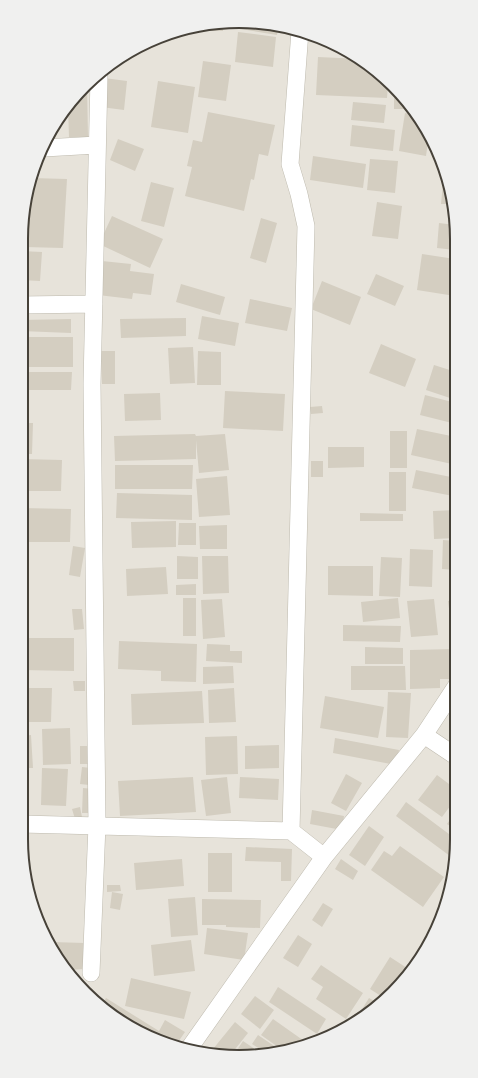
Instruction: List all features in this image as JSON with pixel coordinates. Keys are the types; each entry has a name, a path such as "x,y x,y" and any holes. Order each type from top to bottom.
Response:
{"street":[{"path":"291,831 306,226 299,194 290,164 300,37"},
{"path":"91,973 97,825 92,384 99,81"},
{"path":"49,148 97,145"},
{"path":"28,305 94,304"},
{"path":"192,1045 324,857 424,735 450,694"},
{"path":"424,735 450,752"},
{"path":"28,824 291,831 324,857"}],"shaded area":[{"path":"225,28 253,28 280,32 307,39 344,56 356,64 378,80 398,100 422,134 434,158 443,184 448,211 450,225 450,853 446,880 439,907 422,944 398,978 378,998 356,1014 320,1034 294,1043 253,1050 225,1050 184,1043 158,1034 133,1022 100,998 80,978 56,944 44,920 35,894 28,853 28,225 32,198 39,171 56,133 80,100 100,80 122,64 158,44 184,35"}],"building":[{"path":"223,28 223,31 204,31"},
{"path":"253,28 278,32 277,35 241,29"},
{"path":"238,32 276,37 273,67 235,62"},
{"path":"318,57 348,58 378,80 388,90 387,98 316,95"},
{"path":"203,61 231,65 226,101 198,97"},
{"path":"104,78 127,81 124,110 101,107"},
{"path":"158,81 195,87 188,133 151,127"},
{"path":"87,93 88,137 69,137 68,116"},
{"path":"394,96 405,109 394,109"},
{"path":"353,102 386,105 384,123 351,120"},
{"path":"208,112 275,125 268,156 259,154 254,180 251,179 244,211 185,196 192,167 187,166 193,140 202,142"},
{"path":"405,113 408,113 428,145 426,156 399,151"},
{"path":"352,125 395,130 393,151 350,146"},
{"path":"118,139 144,149 135,171 110,160"},
{"path":"313,156 366,164 363,188 310,180"},
{"path":"370,159 398,161 395,193 367,190"},
{"path":"37,178 67,179 63,248 28,247 28,225"},
{"path":"151,182 174,188 164,227 141,221"},
{"path":"443,184 447,204 441,204"},
{"path":"377,202 402,206 398,239 372,236"},
{"path":"112,216 163,239 150,268 99,244"},
{"path":"261,218 277,223 266,263 250,258"},
{"path":"439,223 450,224 450,249 437,248"},
{"path":"28,251 42,252 40,281 28,280"},
{"path":"422,254 450,258 450,295 417,290"},
{"path":"102,261 131,264 130,271 154,274 151,295 133,293 132,299 98,295"},
{"path":"376,274 404,286 395,306 367,294"},
{"path":"322,281 361,297 350,325 311,309"},
{"path":"181,284 225,297 220,315 176,302"},
{"path":"250,299 292,308 287,331 245,323"},
{"path":"202,316 239,323 235,346 198,339"},
{"path":"186,318 186,336 121,338 120,319"},
{"path":"71,319 71,333 28,331 28,320"},
{"path":"28,337 73,337 73,367 28,367"},
{"path":"381,344 416,359 405,387 369,373"},
{"path":"193,347 195,383 170,384 168,348"},
{"path":"101,351 115,351 115,384 102,384"},
{"path":"198,351 221,352 221,385 197,385"},
{"path":"434,365 450,370 450,398 426,390"},
{"path":"28,372 72,372 71,390 28,390"},
{"path":"225,391 285,394 283,431 223,428"},
{"path":"160,393 161,420 125,421 124,394"},
{"path":"425,395 450,401 450,422 420,415"},
{"path":"322,406 323,413 311,414 310,407"},
{"path":"28,423 33,423 32,454 28,454"},
{"path":"417,429 450,436 450,464 411,455"},
{"path":"390,431 407,431 407,468 390,468"},
{"path":"195,434 196,436 225,434 229,470 199,473 196,440 196,459 115,461 114,436"},
{"path":"328,447 364,447 364,467 328,468"},
{"path":"28,459 62,460 61,491 28,491"},
{"path":"311,461 323,461 323,477 311,477"},
{"path":"115,465 193,465 192,489 115,489"},
{"path":"416,470 450,477 450,495 412,488"},
{"path":"389,472 406,472 406,511 389,511"},
{"path":"227,476 230,515 199,517 196,479"},
{"path":"117,493 192,495 192,520 116,518"},
{"path":"28,508 71,509 70,542 28,542"},
{"path":"450,510 450,538 434,539 433,511"},
{"path":"360,513 403,514 403,521 360,521"},
{"path":"176,521 176,547 132,548 131,522"},
{"path":"179,523 196,523 196,545 178,545"},
{"path":"227,525 227,549 200,549 199,526"},
{"path":"443,540 450,541 450,570 442,569"},
{"path":"73,546 85,548 80,577 69,575"},
{"path":"410,549 433,550 432,587 409,586"},
{"path":"177,556 198,557 198,579 177,579"},
{"path":"202,556 228,556 229,593 203,594"},
{"path":"381,557 402,558 400,597 379,596"},
{"path":"328,566 373,566 373,596 328,595"},
{"path":"166,567 168,594 127,596 126,569"},
{"path":"196,584 196,595 176,595 176,585"},
{"path":"183,598 196,598 196,636 183,636"},
{"path":"398,598 400,618 363,622 361,602"},
{"path":"222,599 225,637 203,639 201,600"},
{"path":"434,599 438,635 411,637 407,601"},
{"path":"448,601 450,601 450,616"},
{"path":"72,609 82,609 84,629 74,630"},
{"path":"343,625 401,626 400,642 343,641"},
{"path":"28,638 74,638 74,671 28,670"},
{"path":"119,641 197,644 196,682 161,681 161,671 118,669"},
{"path":"207,644 230,645 230,651 242,651 242,663 206,661"},
{"path":"365,647 403,648 403,664 365,664"},
{"path":"450,649 450,679 440,679 440,688 410,689 410,650"},
{"path":"233,666 234,683 203,684 203,667"},
{"path":"351,666 405,666 406,690 351,690"},
{"path":"73,681 85,681 85,691 74,691"},
{"path":"28,688 52,688 51,722 28,722"},
{"path":"234,688 236,722 209,723 208,690"},
{"path":"202,691 204,723 132,725 131,694"},
{"path":"388,692 411,693 408,738 386,737"},
{"path":"325,696 384,707 378,738 320,728"},
{"path":"70,728 71,764 43,765 42,729"},
{"path":"28,735 31,735 33,768 28,768"},
{"path":"237,736 238,774 206,775 205,737"},
{"path":"335,738 399,750 396,765 333,753"},
{"path":"279,745 279,768 245,769 245,746"},
{"path":"80,746 89,746 89,764 80,764"},
{"path":"82,767 91,768 89,785 80,784"},
{"path":"42,768 68,769 66,806 41,805"},
{"path":"346,774 362,783 346,811 331,803"},
{"path":"437,775 450,785 450,806 442,817 418,800"},
{"path":"193,777 196,812 120,816 118,781"},
{"path":"227,777 231,813 206,816 201,780"},
{"path":"240,777 279,779 278,800 239,798"},
{"path":"83,788 93,789 92,813 82,813"},
{"path":"406,802 450,835 450,856 396,816"},
{"path":"80,807 82,817 75,819 72,809"},
{"path":"312,810 344,816 342,830 310,824"},
{"path":"369,826 384,837 365,866 349,855"},
{"path":"400,846 444,877 423,907 371,870 384,851 392,856"},
{"path":"246,847 292,849 291,881 281,881 281,862 245,861"},
{"path":"208,853 232,853 232,892 208,892"},
{"path":"182,859 184,886 136,890 134,863"},
{"path":"341,859 358,871 353,880 335,869"},
{"path":"107,885 120,885 121,891 107,892"},
{"path":"112,892 123,894 120,910 110,908"},
{"path":"195,897 198,935 171,937 168,899"},
{"path":"202,899 261,900 260,928 226,927 226,925 202,925"},
{"path":"323,903 333,909 322,927 312,920"},
{"path":"207,928 248,933 244,960 204,954"},
{"path":"298,935 312,944 298,967 283,958"},
{"path":"425,936 426,936 422,944 418,950"},
{"path":"191,940 195,971 154,976 151,945"},
{"path":"55,942 85,943 83,969 74,970"},
{"path":"390,957 406,967 398,978 380,996 370,989"},
{"path":"321,965 363,993 346,1019 316,999 323,987 311,979"},
{"path":"131,978 191,992 184,1019 125,1006"},
{"path":"278,987 326,1019 317,1034 269,1002"},
{"path":"255,996 274,1010 260,1029 241,1014"},
{"path":"106,998 159,1031 165,1020 185,1032 179,1041 171,1039 133,1022 104,1001"},
{"path":"369,998 374,1001 367,1006 362,1010"},
{"path":"273,1019 303,1040 277,1046 261,1035"},
{"path":"235,1022 248,1033 234,1050 214,1048"},
{"path":"258,1035 275,1047 260,1049 252,1044"},
{"path":"243,1041 256,1050 253,1050 237,1050"}]}
